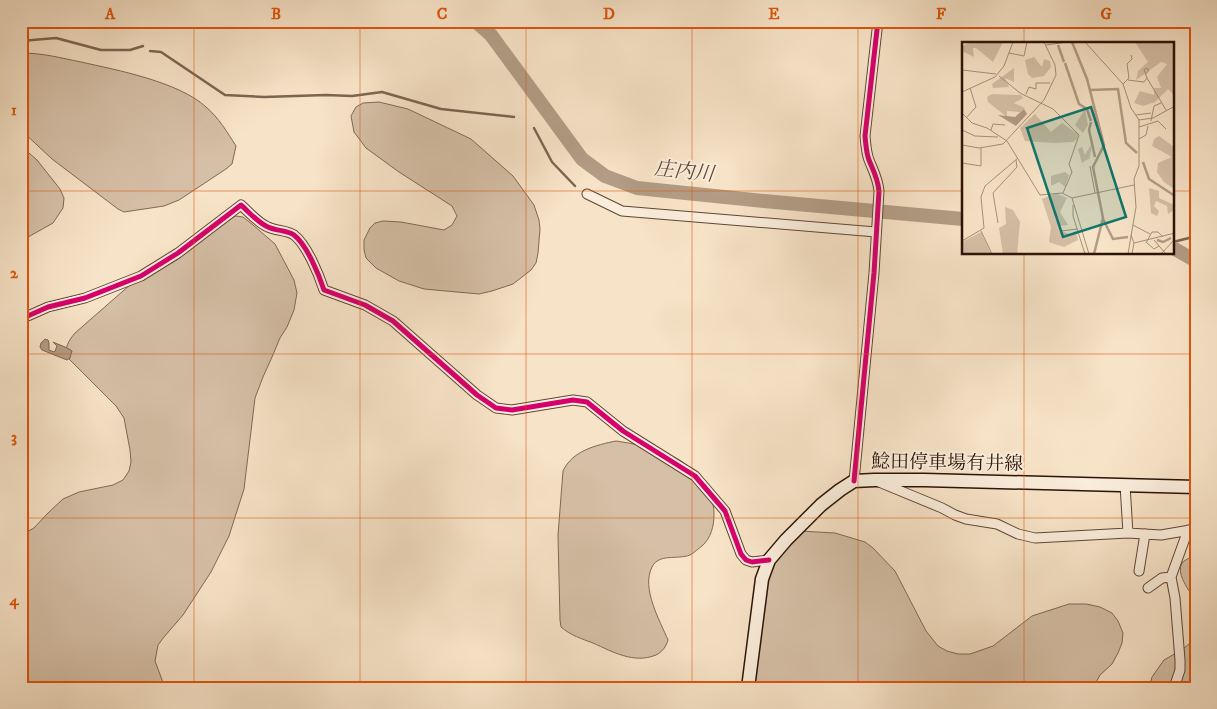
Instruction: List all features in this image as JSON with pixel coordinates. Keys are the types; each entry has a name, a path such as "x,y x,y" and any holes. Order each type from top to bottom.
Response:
{"main road":[{"name":"鯰田停車場有井線","path":"748,688 762,579 770,560 786,540 821,505 854,481 1196,487"}],"street":[{"path":"854,481 880,191 866,150 865,136 878,21"},
{"path":"587,194 622,211 876,231"},
{"path":"21,319 48,307 85,298 141,276 178,253 241,205 269,228 288,233 301,242 319,275 324,290 365,305 393,322 477,395 496,408 512,410 573,400 587,402 623,432 695,476 725,511 741,554 746,560 752,562 770,560"},
{"path":"874,480 966,519 997,524 1018,534 1035,538 1128,533 1161,536 1192,529"},
{"path":"1125,485 1128,533"},
{"path":"1174,688 1180,670 1180,660 1175,598 1171,577 1192,529"},
{"path":"1139,571 1145,534"},
{"path":"1148,588 1162,578 1171,577"}],"shaded area":[{"path":"21,53 52,56 147,78 194,98 215,116 236,146 232,164 179,200 164,206 124,212 118,209 52,159 21,130"},
{"path":"379,102 408,109 471,139 513,176 534,205 539,220 538,253 536,263 531,270 513,284 479,294 424,289 399,281 376,268 366,258 364,240 375,223 383,221 401,222 444,230 452,225 457,216 452,206 366,148 354,132 351,116 356,107 363,103"},
{"path":"21,153 29,153 37,160 60,189 64,198 63,208 53,223 21,241"},
{"path":"236,216 243,217 275,244 294,280 297,293 294,310 255,398 244,489 229,536 211,572 183,615 158,645 155,661 165,688 21,688 21,535 34,528 63,499 79,492 113,485 123,480 129,471 131,462 124,418 116,406 67,357 66,350 68,344 75,333 131,284 175,261"},
{"path":"45,339 48,340 49,350 55,351 57,346 53,342 72,351 70,358 67,360 42,350 40,347 41,343"},
{"path":"616,441 655,449 682,462 698,477 709,494 713,505 713,527 710,536 702,546 690,555 659,560 652,567 649,575 650,594 668,640 660,652 648,657 632,658 624,656 576,636 561,627 558,535 563,471 572,458 585,450"},
{"path":"800,531 835,533 865,542 873,548 895,571 926,631 938,646 947,651 958,654 970,654 993,646 1032,616 1069,604 1086,604 1100,607 1112,613 1123,633 1122,643 1112,664 1100,675 1093,688 743,688 754,628 775,555"},
{"path":"1196,555 1196,601 1181,576 1180,570 1184,561"},
{"path":"1196,638 1196,688 1149,688 1152,677 1164,660 1183,649"}],"waterway":[{"name":"庄内川","path":"475,21 491,35 582,159 605,176 637,188 962,219"},
{"path":"21,41 56,38 101,50 130,50 143,46"},
{"path":"150,51 161,52 225,95 264,97 352,96 382,92 441,109 514,117"},
{"path":"534,128 552,162 575,186"},
{"path":"1174,242 1196,237"},
{"name":"庄内川","path":"1174,249 1196,261"}],"cycle path":[{"path":"854,481 874,273 879,191 867,154 865,136 878,21"},
{"path":"21,319 48,307 85,298 141,276 178,253 241,205 264,225 291,233 299,240 312,261 324,290 365,305 393,321 477,395 496,408 512,410 573,400 587,402 623,431 695,476 725,511 741,554 746,560 752,562 769,560"}]}
